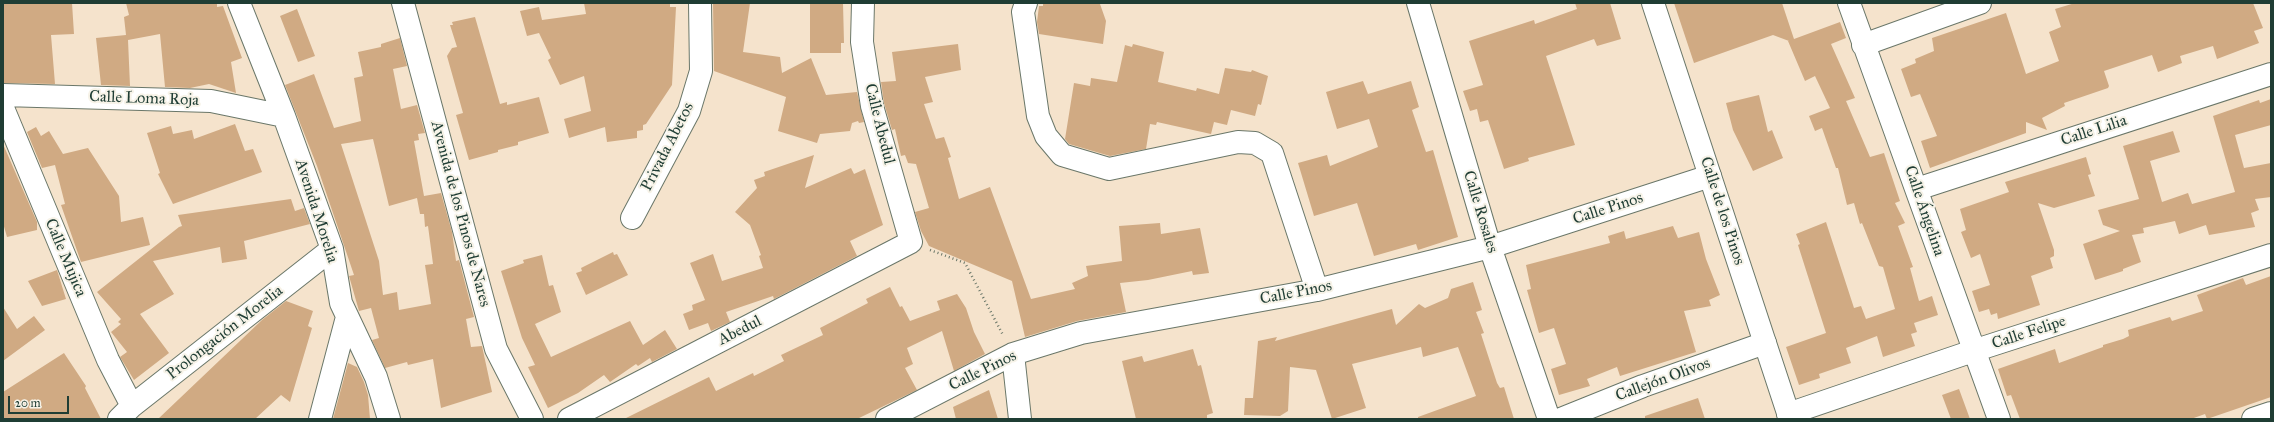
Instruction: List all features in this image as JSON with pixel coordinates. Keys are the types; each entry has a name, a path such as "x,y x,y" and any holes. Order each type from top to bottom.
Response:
{"street":[{"name":"Avenida Morelia","path":"239,3 284,116 332,249 341,303 376,377 389,419"},
{"name":"Avenida de los Pinos de Nares","path":"403,3 496,349 532,419"},
{"name":"Privada Abetos","path":"632,218 689,111 701,71 700,3"},
{"name":"Calle Abedul","path":"863,3 862,42 872,106 911,242"},
{"path":"1026,3 1023,12 1038,116 1046,136 1062,155 1109,169 1238,142 1255,143 1272,153 1317,290"},
{"name":"Calle Rosales","path":"1418,3 1490,247 1549,419"},
{"name":"Calle de los Pinos","path":"1653,3 1789,416"},
{"name":"Calle Ángelina","path":"1849,3 1917,188 1973,351 1999,419"},
{"path":"1863,44 1980,3"},
{"name":"Calle Lilia","path":"1917,188 2271,74"},
{"name":"Calle Loma Roja","path":"3,95 211,101 284,116"},
{"name":"Calle Mujica","path":"3,108 108,360 125,412"},
{"name":"Calle Pinos","path":"887,419 1013,354 1081,333 1317,290 1490,247 1710,176"},
{"name":"Abedul","path":"569,419 911,242"},
{"name":"Prolongación Morelia","path":"125,412 332,249"},
{"name":"Calle Felipe","path":"1789,416 1973,351 2271,255"},
{"path":"320,419 347,317"},
{"name":"Callejón Olivos","path":"1561,419 1642,386 1765,343"},
{"path":"1013,354 1020,419"},
{"path":"2253,419 2271,413"}],"path":[{"path":"911,242 965,263 1013,354"}],"building":[{"path":"3,3 72,3 74,34 51,35 55,84 3,83"},
{"path":"126,3 217,3 217,7 223,6 242,58 231,62 236,93 209,84 190,88 165,87 160,34 128,40 130,86 101,85 96,38 126,35 124,17 129,15"},
{"path":"584,3 670,3 670,7 676,7 672,85 646,124 643,125 643,130 637,131 637,138 607,142 605,127 569,138 564,119 591,111 584,76 560,85 548,60 551,58 539,33 527,36 520,11 539,7 542,20 586,14"},
{"path":"713,3 750,3 743,52 780,57 782,73 811,58 826,95 857,92 864,122 859,123 858,121 852,123 850,131 820,134 817,143 778,131 786,97 714,71"},
{"path":"810,3 843,3 844,43 841,43 841,53 810,53"},
{"path":"1043,3 1100,4 1106,21 1103,44 1039,34 1037,22 1039,6 1043,6"},
{"path":"1575,3 1610,3 1621,39 1597,46 1594,39 1546,56 1575,145 1528,158 1529,161 1504,169 1488,120 1480,122 1477,109 1470,111 1463,91 1483,85 1469,41 1534,20 1535,24 1577,9"},
{"path":"1674,3 1782,3 1794,39 1840,22 1846,38 1831,44 1855,98 1846,101 1870,157 1884,153 1900,201 1895,203 1905,223 1898,226 1913,267 1910,268 1919,301 1932,296 1938,315 1914,323 1917,332 1911,334 1915,346 1883,357 1877,336 1846,348 1851,363 1819,374 1820,378 1799,385 1786,347 1826,333 1798,245 1800,244 1796,234 1826,222 1854,308 1861,306 1866,319 1895,309 1883,267 1879,266 1862,223 1860,224 1854,203 1847,205 1838,168 1836,168 1822,128 1815,131 1809,116 1830,108 1815,76 1805,81 1789,41 1773,35 1694,63"},
{"path":"2075,3 2253,3 2263,28 2254,31 2259,43 2217,59 2213,46 2180,56 2182,63 2158,72 2152,55 2104,71 2109,86 2108,88 2064,103 2065,106 2042,118 2047,130 2026,122 2026,133 1930,168 1921,141 1937,136 1920,94 1911,97 1901,69 1916,63 1915,59 1934,51 1932,38 2006,13 2026,74 2059,61 2049,32 2061,27 2055,9"},
{"path":"297,9 315,56 298,62 280,16"},
{"path":"475,17 500,104 507,102 507,105 539,97 549,133 518,142 518,145 498,150 498,152 469,160 456,115 463,113 447,56 452,48 457,47 450,25 453,25 452,22"},
{"path":"400,38 407,66 393,69 401,109 417,105 425,133 418,134 419,140 414,141 424,196 441,193 452,232 456,261 459,260 474,317 466,319 471,347 482,346 492,392 441,408 433,359 408,365 407,362 385,368 372,340 379,338 371,308 359,311 349,276 354,275 317,166 285,85 314,74 334,128 361,121 354,78 363,76 358,52 381,47 381,44","holes":["373,139 389,206 417,198 420,214 424,214 425,227 428,226 433,264 425,265 431,304 399,310 397,292 383,295 379,261 341,144"]},
{"path":"958,44 961,70 925,77 933,102 924,104 936,139 944,137 951,157 948,158 959,199 990,187 1031,299 1075,289 1072,283 1088,276 1086,266 1122,261 1119,226 1160,223 1161,234 1200,228 1209,273 1193,275 1192,271 1148,280 1120,283 1126,312 1077,321 1025,337 1012,281 929,246 921,231 915,212 929,208 916,164 908,163 905,155 901,156 895,129 892,130 884,103 881,82 896,81 892,52"},
{"path":"1133,44 1164,52 1158,82 1196,91 1197,88 1219,94 1225,68 1251,72 1252,70 1268,76 1261,105 1258,104 1255,116 1231,110 1227,125 1214,122 1211,134 1157,122 1156,125 1150,124 1146,149 1110,156 1069,144 1065,139 1074,83 1090,86 1091,78 1117,82 1125,45 1132,47"},
{"path":"1363,81 1368,94 1411,81 1419,107 1412,110 1426,152 1433,150 1458,237 1418,250 1416,244 1374,256 1357,203 1314,216 1298,163 1327,155 1330,166 1378,147 1369,119 1337,129 1326,92"},
{"path":"1759,95 1768,132 1772,130 1783,158 1753,171 1733,130 1726,103"},
{"path":"2271,99 2271,125 2235,135 2244,168 2271,163 2271,197 2255,199 2259,210 2251,213 2255,227 2209,235 2206,225 2179,234 2175,221 2143,228 2144,233 2132,235 2141,262 2123,269 2123,271 2095,280 2083,244 2120,231 2103,225 2098,210 2139,199 2123,146 2173,131 2180,152 2150,161 2162,202 2188,193 2192,204 2235,192 2213,116 2259,100 2260,103"},
{"path":"235,124 245,151 253,149 262,172 173,204 158,174 160,173 147,133 171,126 173,134 192,130 194,139"},
{"path":"36,127 41,136 49,131 63,154 88,148 119,196 121,222 143,217 150,245 81,262 61,205 65,204 55,165 42,168 27,132"},
{"path":"3,144 37,222 37,230 7,237 3,223"},
{"path":"814,155 805,188 851,168 854,174 865,169 883,225 850,241 857,256 774,299 773,296 726,312 730,322 711,331 708,323 689,330 683,314 693,310 692,305 705,300 690,263 713,254 722,281 763,268 759,256 761,255 750,225 735,212 757,188 754,180 765,176 764,172"},
{"path":"2086,157 2091,174 2088,175 2095,196 2054,208 2038,203 2054,250 2054,256 2050,258 2053,268 2031,276 2040,305 1998,319 1997,313 1991,315 1989,309 1979,312 1972,291 1990,285 1980,254 1971,258 1961,232 1966,230 1960,209 2009,192 2005,182"},
{"path":"291,199 295,211 304,208 310,224 244,241 247,259 222,263 220,247 153,261 174,294 140,314 169,353 134,380 120,357 127,352 111,332 121,324 118,322 121,319 97,292 182,226 178,215"},
{"path":"1673,226 1678,238 1699,232 1706,259 1720,295 1709,300 1711,306 1684,311 1696,352 1620,376 1617,367 1587,379 1590,386 1559,395 1551,369 1566,364 1554,328 1539,333 1527,290 1531,289 1526,265 1610,243 1608,236 1624,231 1626,239"},
{"path":"613,252 614,255 617,254 628,275 586,295 576,273 582,271 581,268"},
{"path":"542,255 549,286 553,285 561,312 535,324 551,357 630,321 643,345 665,330 677,349 652,362 650,358 638,366 636,364 610,382 604,375 578,393 548,408 528,367 535,365 522,338 501,271 524,263 523,260"},
{"path":"57,270 66,299 42,306 28,281"},
{"path":"2271,276 2271,397 2207,419 2205,414 2191,419 2020,419 2011,395 2007,396 1998,369 2055,349 2059,363 2103,347 2103,345 2123,339 2129,336 2128,330 2170,317 2172,321 2203,311 2197,295 2243,278 2246,285"},
{"path":"1473,282 1482,310 1476,312 1484,333 1481,334 1497,383 1500,388 1504,387 1514,419 1418,419 1418,417 1476,396 1458,347 1423,357 1421,347 1352,364 1366,408 1332,419 1316,370 1290,367 1288,411 1280,416 1244,415 1245,398 1253,398 1258,341 1277,337 1275,341 1392,309 1396,325 1419,304 1425,308 1448,298 1451,289"},
{"path":"890,287 900,307 902,306 910,321 940,310 937,301 957,294 966,308 974,332 985,354 954,371 942,331 907,348 913,364 905,368 917,390 857,419 624,419 709,377 716,391 753,373 754,376 784,361 781,355 823,335 820,328 868,303 866,299"},
{"path":"286,301 313,311 308,326 312,328 290,402 281,395 255,419 158,419 262,320"},
{"path":"3,307 17,329 34,316 45,330 3,361"},
{"path":"1193,349 1198,366 1201,365 1213,413 1207,415 1207,419 1136,419 1122,361 1142,356 1144,362"},
{"path":"64,353 86,386 85,388 101,419 3,419 3,392"},
{"path":"348,363 357,367 364,382 368,395 370,419 333,419"},
{"path":"1959,389 1970,419 1951,419 1942,395"},
{"path":"989,390 998,419 956,419 953,407"},
{"path":"1698,398 1705,419 1645,419 1645,416"}]}
